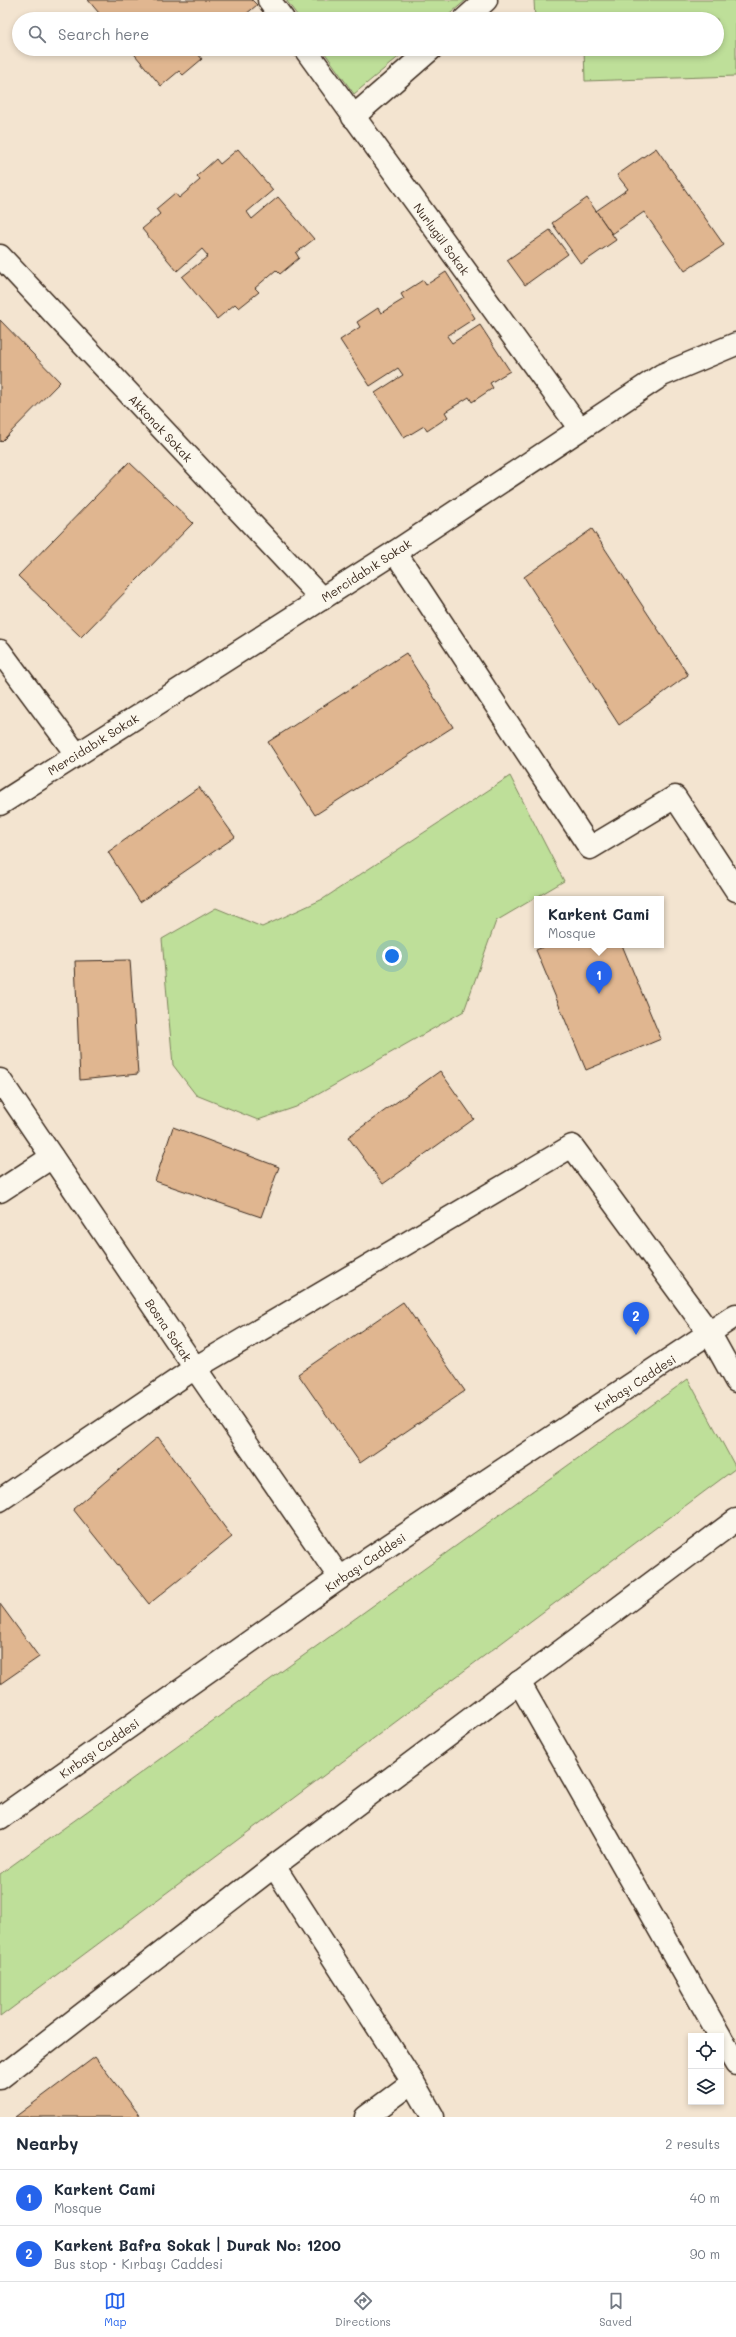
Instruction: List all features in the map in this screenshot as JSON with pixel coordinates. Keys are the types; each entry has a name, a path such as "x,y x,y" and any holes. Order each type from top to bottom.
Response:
{"street":[{"path":"269,0 278,12"},
{"path":"473,12 486,0"},
{"name":"Nurlugül Sokak","path":"310,56 580,429"},
{"path":"353,117 423,56"},
{"name":"Akkonak Sokak","path":"0,256 322,599"},
{"name":"Mercidabık Sokak","path":"0,804 395,552 662,375 736,344"},
{"path":"395,552 590,848 675,797 736,890"},
{"path":"0,651 77,755"},
{"name":"Bosna Sokak","path":"0,1080 195,1368 340,1578"},
{"path":"0,1500 195,1368 572,1146 710,1334 736,1381"},
{"path":"0,1191 52,1157"},
{"name":"Kırbaşı Caddesi","path":"0,1818 340,1578 736,1316"},
{"path":"0,2078 274,1866 736,1520"},
{"path":"519,1682 718,2033"},
{"path":"274,1866 413,2082 433,2117"},
{"path":"724,2044 736,2064"},
{"path":"366,2117 413,2082"}],"green space":[{"path":"286,0 466,0 452,12 295,12"},
{"path":"534,0 736,0 736,76 585,81 584,56 724,56 724,12 535,12"},
{"path":"327,56 400,56 354,94"},
{"path":"510,776 564,881 538,896 534,896 534,899 496,921 464,1011 296,1107 258,1120 196,1095 173,1065 162,939 216,908 262,927 323,899"},
{"path":"688,1379 736,1468 0,2017 0,1874"}],"building":[{"path":"88,0 252,0 257,5 248,12 98,12"},
{"path":"136,56 200,56 202,59 183,75 179,71 161,86"},
{"path":"656,148 724,245 685,271 644,212 612,234 596,211 628,189 617,175"},
{"path":"238,149 273,190 247,212 252,219 278,197 314,239 296,253 299,258 280,274 276,270 255,288 259,292 239,308 235,304 217,319 182,277 208,256 202,249 177,271 142,229 160,214 156,209 175,193 179,198 200,180 197,176 216,159 220,164"},
{"path":"587,198 616,240 581,264 552,223"},
{"path":"550,230 568,254 525,285 507,260"},
{"path":"446,272 475,318 447,336 452,343 480,325 510,371 490,383 493,388 472,402 469,397 445,412 448,417 427,431 424,426 404,438 375,393 403,375 398,368 370,386 340,340 360,327 357,322 378,308 381,313 404,299 401,294 423,280 426,285"},
{"path":"0,320 60,382 1,442 0,441"},
{"path":"129,462 193,523 81,637 18,576"},
{"path":"592,529 688,675 619,725 524,577"},
{"path":"406,653 453,727 315,815 268,742"},
{"path":"199,787 235,837 140,902 108,852"},
{"path":"541,948 623,948 661,1039 586,1070 536,950"},
{"path":"130,960 138,1074 80,1080 75,961"},
{"path":"440,1071 474,1119 383,1184 348,1137"},
{"path":"173,1127 279,1167 261,1217 155,1181"},
{"path":"403,1302 465,1391 360,1463 298,1374"},
{"path":"158,1437 232,1537 149,1604 73,1509"},
{"path":"0,1604 39,1657 0,1684"},
{"path":"95,2057 141,2117 15,2117"}],"place":[{"name":"Karkent Cami","path":"599,994"},
{"name":"Karkent Bafra Sokak | Durak No: 1200","path":"636,1335"}]}
